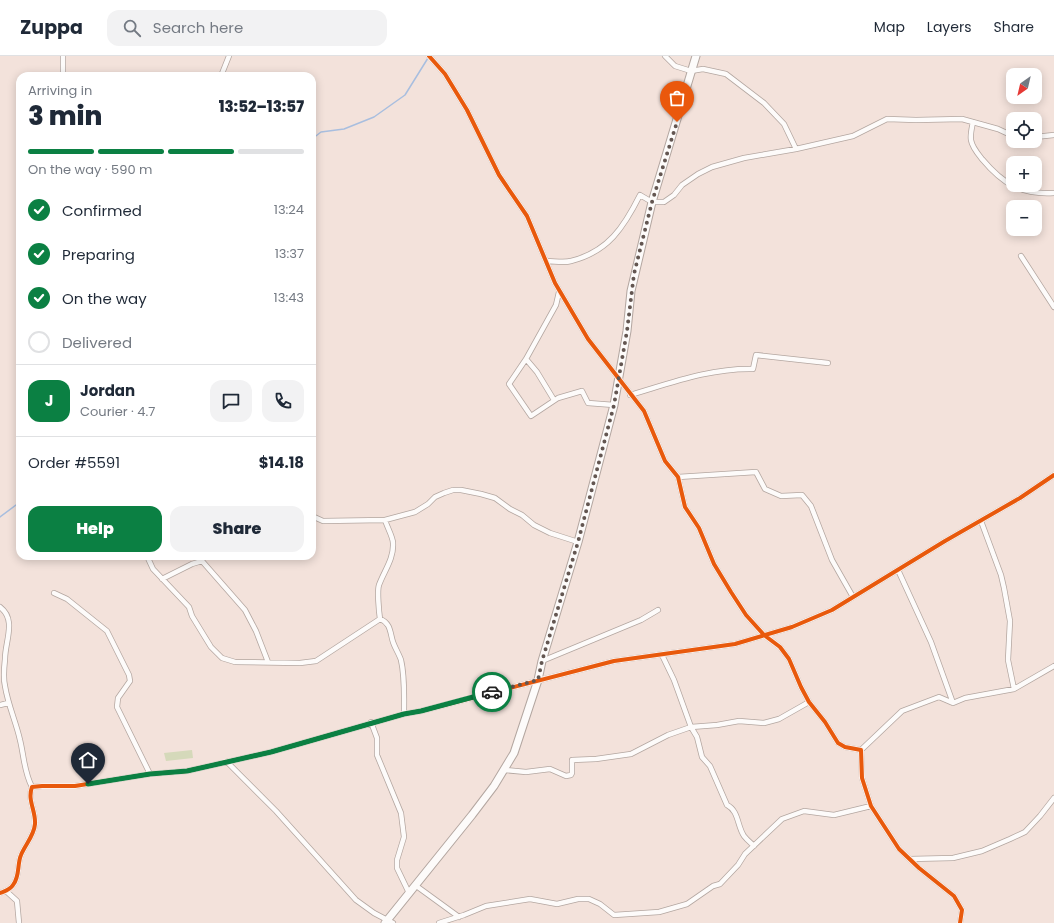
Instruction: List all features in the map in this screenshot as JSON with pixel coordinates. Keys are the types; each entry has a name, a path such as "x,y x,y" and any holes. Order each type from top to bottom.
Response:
{"main road":[{"path":"389,922 415,885 472,815 504,770 514,753 538,680 542,661 578,542 614,405 627,331 631,291 652,202 696,56"}],"street":[{"path":"62,72 63,56"},
{"path":"223,72 229,56"},
{"path":"429,56 444,74 467,110 499,174 527,216 559,292 588,339 630,395 644,411 665,461 678,477 685,507 699,528 714,564 746,615 764,634 780,647 789,658 809,702 825,722 838,743 845,747 861,750"},
{"path":"665,56 675,66 692,71 703,69 726,74 764,103 784,124 796,150"},
{"path":"546,262 570,261 591,254 605,245 622,228 640,195 652,202 664,202 674,195 682,185 698,174 712,167 744,158 796,150 853,136 887,119 962,119 1006,133"},
{"path":"973,122 971,141 977,152 996,176 1030,193 1054,193"},
{"path":"1042,136 1054,135"},
{"path":"1021,256 1054,307"},
{"path":"559,292 556,305 526,359 509,384 531,416 558,398 582,391 588,402 614,405"},
{"path":"630,395 718,370 753,369 756,355 828,364"},
{"path":"526,359 537,372 554,400"},
{"path":"678,477 756,472 765,489 786,497 795,494 802,495 810,506 832,560 853,598"},
{"path":"32,787 75,786 150,774 187,771 271,752 371,722 421,711 614,661 735,644 764,634 792,627 832,610 853,598 1020,498 1054,475"},
{"path":"316,518 324,522 385,520 415,512 428,504 435,497 453,490 461,490 495,498 510,509 522,515 534,525 578,542"},
{"path":"380,619 378,607 380,597 378,587 392,559 393,552 393,541 385,520"},
{"path":"981,520 1001,575 1004,588 1010,621 1008,660 1014,689"},
{"path":"149,560 153,569 173,588 189,607 192,616 207,641 222,658 235,662 316,662 380,619"},
{"path":"162,578 198,560"},
{"path":"204,560 245,610 256,631 268,662"},
{"path":"898,570 931,642 954,703"},
{"path":"54,593 67,599 107,631 129,675 130,681 118,698 117,707 150,774"},
{"path":"0,607 5,611 10,621 4,654 4,684 8,703 20,740 27,778 32,787"},
{"path":"542,661 641,620 658,610"},
{"path":"380,619 385,621 389,626 393,642 401,660 404,714"},
{"path":"662,655 674,680 691,727 697,737 702,757 710,766 726,805 732,807 744,836 754,846"},
{"path":"960,923 962,910 954,896 899,849 871,806 862,778 861,750 902,711 939,697 954,703 965,698 1014,689 1054,666"},
{"path":"504,770 526,772 550,768 566,776 572,773 572,760 596,759 631,754 668,735 691,727 717,725 739,721 764,723 778,719 809,702"},
{"path":"0,705 8,703"},
{"path":"371,722 377,738 378,756 400,813 404,837 397,860 397,868 409,893"},
{"path":"227,762 291,827 356,900 389,922"},
{"path":"0,893 6,891 14,885 17,880 20,856 33,833 35,814 29,794 32,787"},
{"path":"910,859 953,858 982,851 1025,832 1054,798"},
{"path":"439,923 486,906 530,898 557,904 578,899 589,899 600,904 614,915 659,912 687,904 713,886 720,884 738,865 745,854 782,819 804,811 834,814 871,806"},
{"path":"415,885 459,917"},
{"path":"6,891 17,901 19,923"}],"green space":[{"path":"192,750 193,758 166,761 164,753"}],"waterway":[{"path":"316,136 321,132 344,129 374,117 405,95 428,58"},
{"path":"0,517 16,505"}],"cycle path":[{"path":"429,56 445,74 467,110 499,175 527,216 555,283 588,339 644,411 665,461 678,477 685,507 699,528 714,564 731,592 746,615 764,635 780,647 789,659 809,702 825,722 838,743 845,747 861,750 862,778 871,806 899,849 919,868 954,896 962,910 960,923"},
{"path":"0,893 12,887 15,882 21,855 34,828 35,819 30,796 32,787 75,786 150,774 187,771 271,752 404,714 421,711 614,661 735,644 792,627 832,610 945,541 1020,498 1054,475"}],"way so far":[{"path":"492,692 538,680 542,661 578,542 614,405 627,331 634,274 652,202 677,122"}],"route":[{"path":"88,784 150,774 187,771 271,752 371,722 421,711 492,692"}]}
